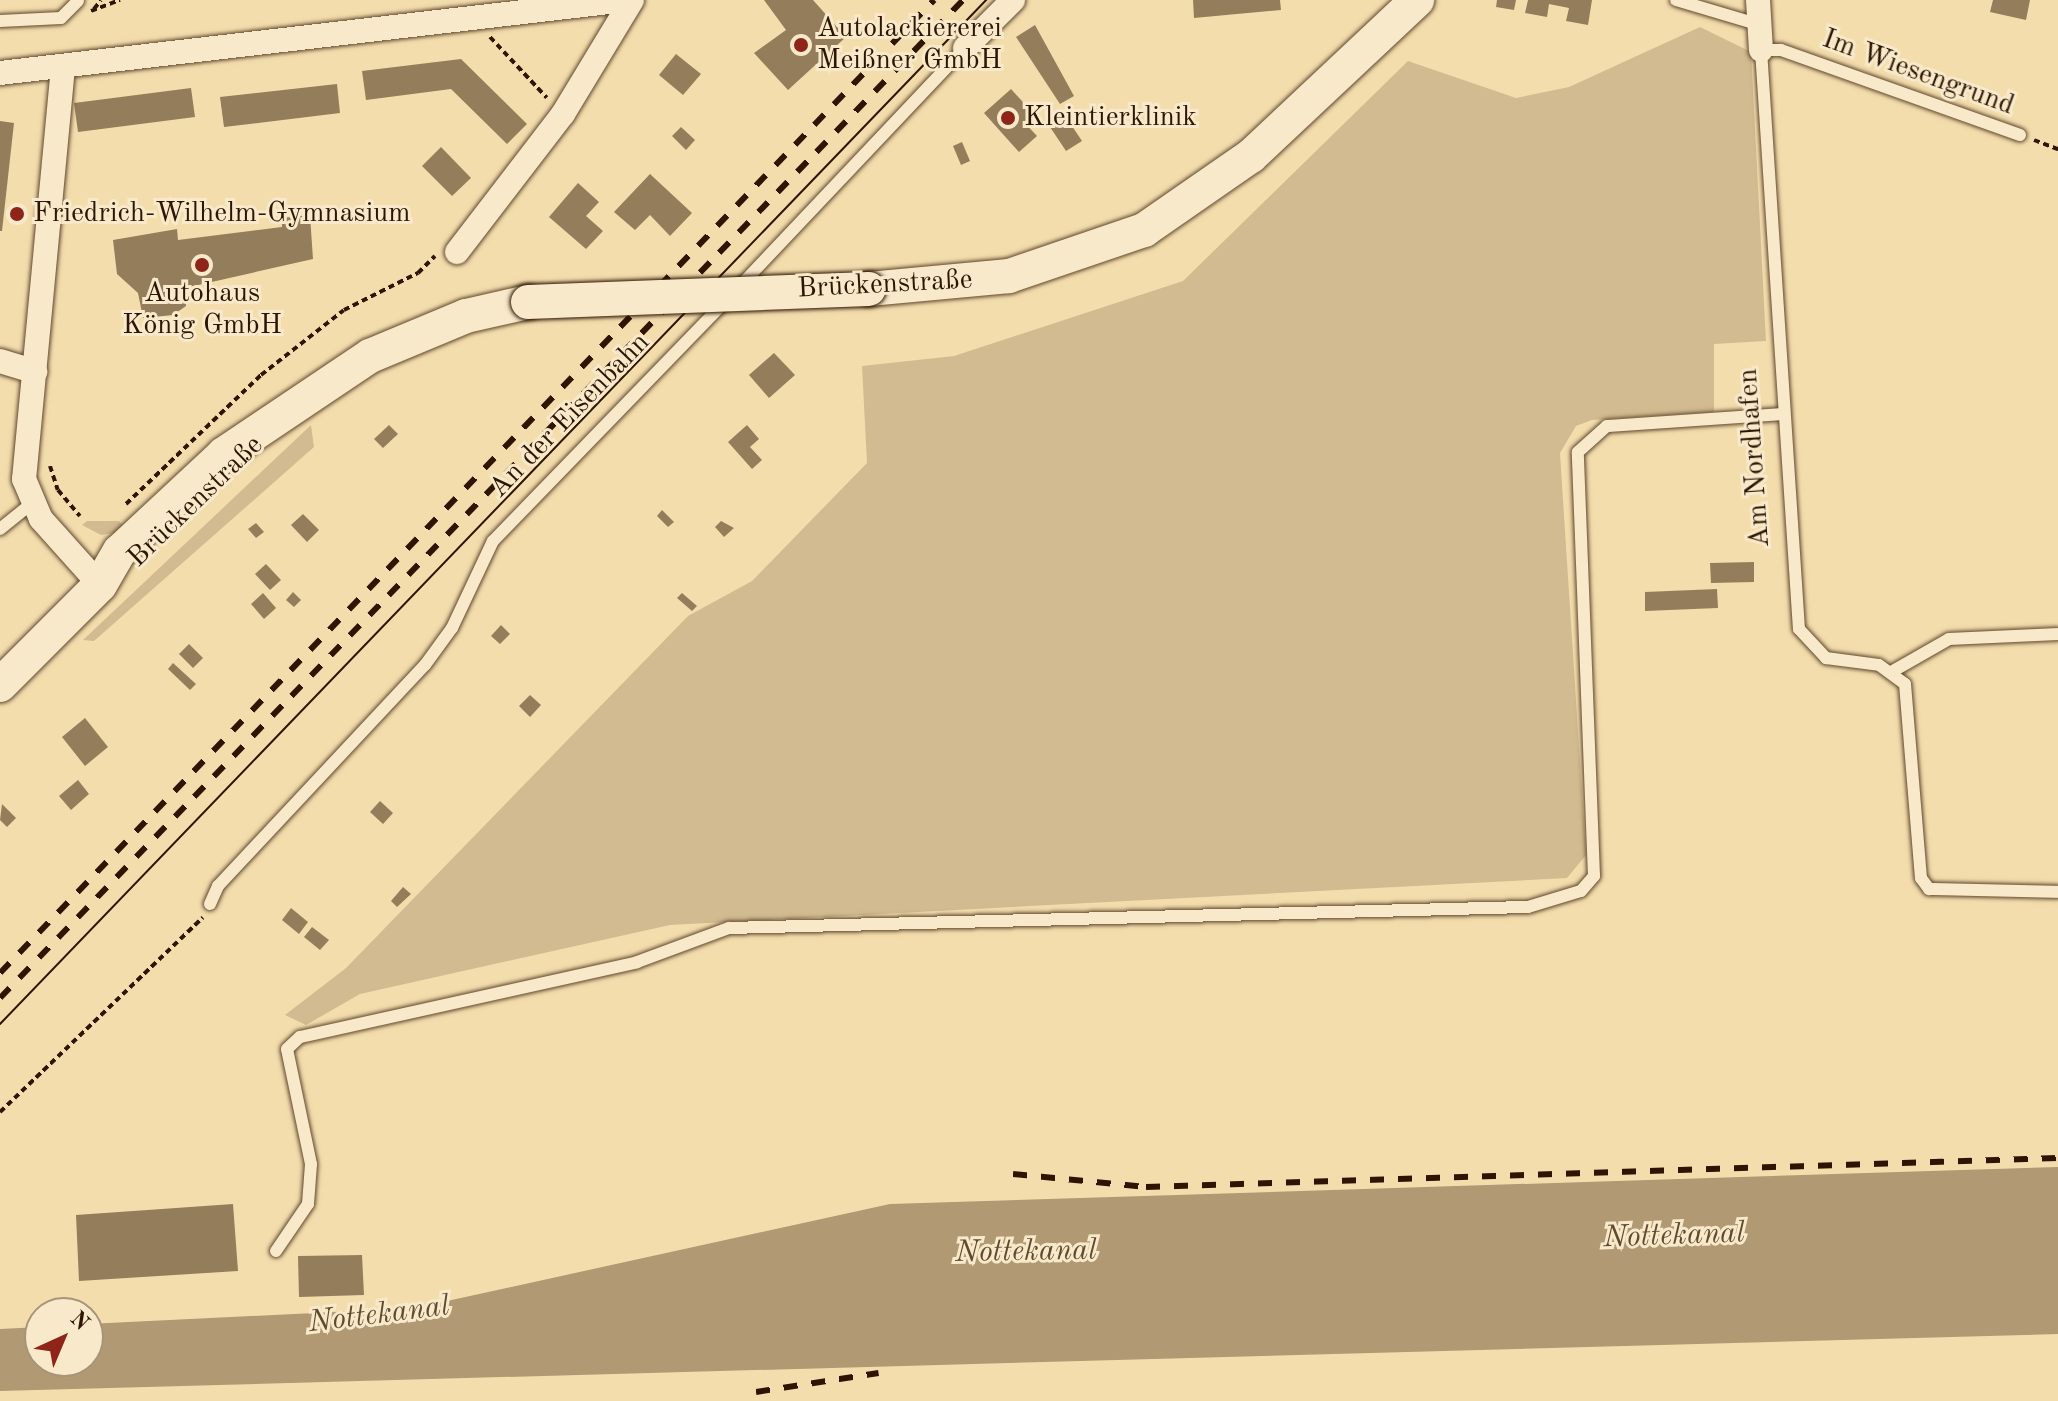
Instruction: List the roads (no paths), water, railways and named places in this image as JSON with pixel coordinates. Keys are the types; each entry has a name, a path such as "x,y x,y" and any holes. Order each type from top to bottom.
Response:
{"main road":[{"name":"Brückenstraße","path":"0,685 100,585 120,551 180,493 286,412 416,334 528,302 869,289 1009,276 1144,230 1251,156 1417,0"}],"street":[{"path":"0,73 472,17 509,6 629,0"},
{"path":"457,252 563,114 629,0"},
{"name":"An der Eisenbahn","path":"965,48 1013,0"},
{"name":"Am Nordhafen","path":"1758,0 1761,50"},
{"path":"63,67 35,372 23,459 31,504 100,585"},
{"path":"0,361 35,372"}],"lane":[{"path":"1676,0 1760,25"},
{"path":"0,21 61,18 78,1"},
{"name":"An der Eisenbahn","path":"210,904 218,886 425,665 452,628 493,541 529,500 965,48"},
{"name":"Im Wiesengrund","path":"1761,50 1781,50 2020,135"},
{"name":"Am Nordhafen","path":"1761,50 1781,414 1799,629 1826,658 1893,671"},
{"path":"276,1251 308,1204 311,1164 287,1049 300,1037 637,962 729,928 1528,907 1581,891 1594,876 1578,452 1607,426 1781,414"},
{"path":"0,529 31,504"},
{"path":"2058,634 1949,639 1893,671 1911,698 1921,878 1948,895 2058,892"}],"water":[{"name":"Nottekanal","path":"2058,1167 2058,1334 0,1391 0,1329 24,1328 24,1377 104,1377 104,1323 415,1308 890,1204"}],"tram line":[{"path":"0,1024 986,0"}],"railway":[{"path":"0,973 934,0"},
{"path":"0,998 963,0"},
{"path":"1013,1174 1146,1187 2058,1158"},
{"path":"756,1392 879,1373"}],"place":[{"name":"Autolackiererei Meißner GmbH","path":"801,45"},
{"name":"Kleintierklinik","path":"1008,118"},
{"name":"Friedrich-Wilhelm-Gymnasium","path":"17,214"},
{"name":"Autohaus König GmbH","path":"202,265"}]}
